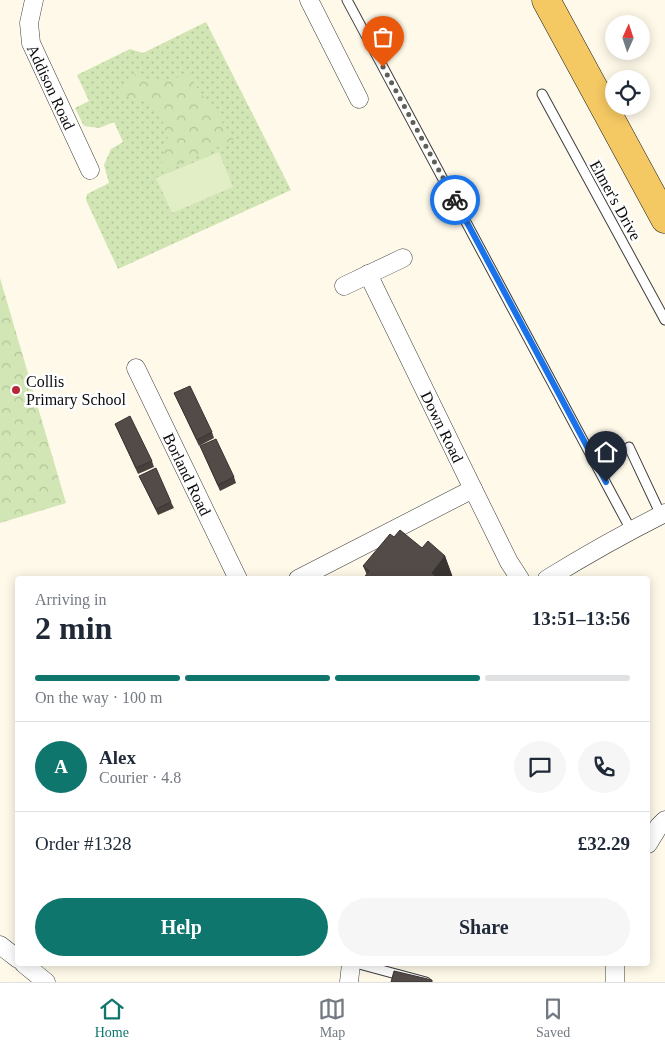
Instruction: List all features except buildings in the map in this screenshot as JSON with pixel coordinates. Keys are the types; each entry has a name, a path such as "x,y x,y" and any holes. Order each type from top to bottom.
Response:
{"main road":[{"path":"546,0 665,219"}],"street":[{"name":"Addison Road","path":"34,0 29,23 31,43 90,170"},
{"path":"310,0 359,99"},
{"path":"344,286 403,258"},
{"name":"Down Road","path":"368,274 472,490 518,576"},
{"name":"Borland Road","path":"136,368 237,576"},
{"path":"304,576 472,490"},
{"path":"553,576 584,556 663,514"},
{"path":"650,841 665,820"},
{"path":"0,945 15,957"},
{"path":"26,966 46,982"},
{"path":"349,982 350,966"},
{"path":"614,982 615,966"}],"lane":[{"path":"347,0 632,530"},
{"name":"Elmer's Drive","path":"542,94 665,320"},
{"path":"629,447 663,514"},
{"path":"366,966 426,982"}],"green space":[{"path":"206,22 291,190 118,269 86,200 87,194 109,183 104,165 111,149 123,142 114,122 99,128 84,126 75,108 89,101 77,75 130,49 143,53"},
{"path":"135,74 157,82 188,75 234,139 164,170 162,163 168,139 160,113 141,100 121,94 125,81"},
{"path":"219,152 233,187 172,213 156,178"},
{"name":"Collis Primary School","path":"0,278 66,503 0,523"}],"way so far":[{"path":"383,67 455,200"}],"place":[{"name":"Collis Primary School","path":"16,390"}],"route":[{"path":"455,200 606,482"}]}
